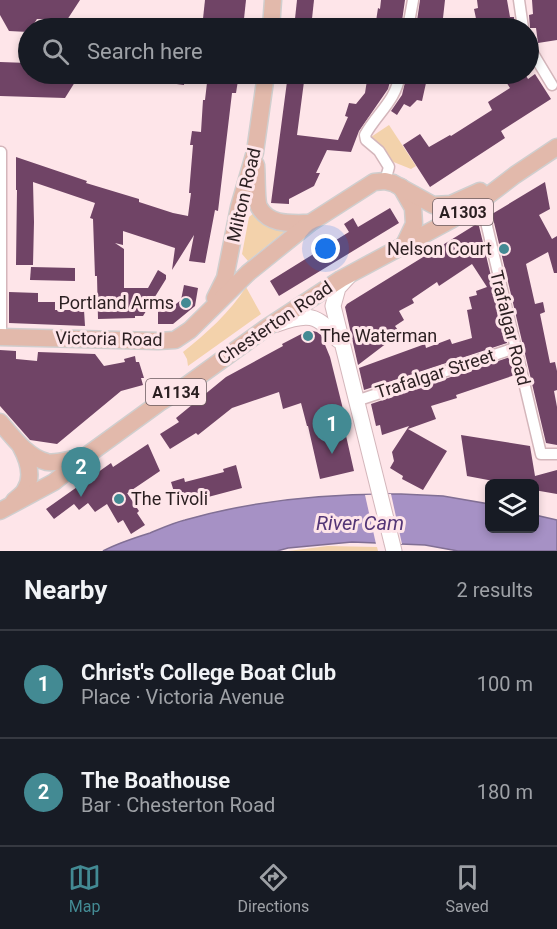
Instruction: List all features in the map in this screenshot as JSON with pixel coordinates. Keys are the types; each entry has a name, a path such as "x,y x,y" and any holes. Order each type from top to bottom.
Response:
{"main road":[{"path":"272,18 273,0"},
{"name":"Milton Road","path":"207,312 225,278 239,207 255,152 265,84"},
{"name":"A1303","path":"405,243 451,220 557,147"},
{"path":"255,152 258,206 267,217 277,222 310,223"},
{"name":"A1303","path":"401,187 433,206 451,204 515,175"},
{"path":"385,181 401,187 413,208 414,224 405,243"},
{"name":"Victoria Road","path":"1,337 158,341 175,339 190,330 248,273 310,223 374,183 385,181"},
{"name":"Chesterton Road","path":"4,510 54,483 86,456 266,328 341,279 405,243"},
{"name":"A1134","path":"0,422 20,446 48,462 86,456"},
{"path":"4,510 25,490 29,477 29,463 20,446"}],"street":[{"path":"410,18 413,0"},
{"path":"519,0 522,18"},
{"path":"539,63 552,85"},
{"path":"385,181 389,167 379,151 366,140 365,135 391,100 399,84"},
{"path":"1,152 1,337"},
{"name":"Trafalgar Road","path":"480,201 541,454 557,454"},
{"path":"351,274 338,288 333,306 394,551"},
{"path":"266,328 290,319 317,318 329,328 342,345"},
{"name":"Trafalgar Street","path":"356,401 515,348"}],"shaded area":[{"path":"389,125 416,166 411,169 386,159 371,137"},
{"path":"254,213 266,225 284,232 248,261 242,254 249,217"},
{"path":"246,287 261,314 188,366 183,352 217,322"},
{"path":"328,546 377,547 378,551 288,551"}],"water":[{"name":"River Cam","path":"347,495 443,496 485,503 485,533 539,533 539,516 557,520 557,551 458,551 425,545 352,542 277,551 103,551 176,523 211,513 292,499"}],"pier":[{"path":"391,494 402,544 376,544 365,495"}],"building":[{"path":"0,0 80,0 68,18 18,18 18,31 9,31 0,15"},
{"path":"205,0 246,0 244,18 203,18"},
{"path":"297,0 314,0 312,18 295,18"},
{"path":"381,0 405,0 402,18 376,18 378,8 380,9"},
{"path":"420,0 445,0 443,18 417,18"},
{"path":"477,0 507,0 510,17 514,18 476,18 474,9 478,8"},
{"path":"532,0 557,0 557,40 539,43 539,18 529,18 529,15 533,14"},
{"path":"0,62 18,63 18,84 74,84 65,98 0,96"},
{"path":"539,80 551,99 501,131 505,138 430,187 403,145 420,134 429,147 451,136 492,110 488,102 510,88 507,84 539,84"},
{"path":"207,84 237,84 236,93 232,93 218,211 215,210 205,263 189,261 194,235 172,270 175,248 123,231 123,245 115,243 124,249 124,288 148,288 158,270 166,275 166,279 143,316 98,319 93,219 90,218 95,203 33,182 33,265 16,265 16,157 87,181 86,183 139,199 139,202 188,216 191,193 189,193 192,131 201,132 203,100 205,100"},
{"path":"287,84 304,84 297,135 338,140 348,117 345,116 349,103 356,104 365,93 366,84 389,84 359,131 351,152 327,150 316,173 320,173 314,186 289,199 289,204 271,203"},
{"path":"405,84 426,84 422,101 417,100 410,107 404,104 397,115 391,111 402,95"},
{"path":"545,182 550,209 539,215 552,239 557,236 557,273 554,273 548,252 526,264 535,304 543,302 545,312 540,314 550,363 555,362 557,371 557,390 554,391 557,407 557,445 546,443 492,214"},
{"path":"390,208 399,223 279,296 270,281 349,232 344,224 353,218 358,227"},
{"path":"475,225 479,226 507,343 364,390 359,368 425,344 426,348 450,339 452,344 472,338 467,310 472,309 469,297 477,295 476,291 487,287 472,264 439,286 437,282 412,299 414,303 399,311 404,320 395,326 400,333 358,365 345,307 347,304"},
{"path":"31,267 75,268 75,281 30,280"},
{"name":"Portland Arms","path":"184,285 198,288 195,306 173,324 158,324 158,308 171,308 181,300"},
{"path":"9,292 38,293 38,302 55,302 55,310 84,310 85,326 9,323"},
{"path":"309,330 321,335 330,357 345,417 342,418 354,471 320,479 301,403 283,409 279,392 232,408 198,435 196,433 170,449 160,434 179,422 176,418 226,377"},
{"path":"0,350 16,351 16,359 37,361 38,352 95,354 104,366 125,362 124,359 135,356 144,378 141,378 143,385 121,391 57,444 30,440 0,406"},
{"path":"510,357 515,375 431,406 436,419 408,429 447,451 423,490 402,479 403,476 390,468 394,461 392,452 409,426 382,435 380,425 376,426 371,404"},
{"path":"461,435 530,446 535,476 557,470 557,494 539,491 539,479 485,479 467,476"},
{"path":"148,444 160,471 127,493 145,525 131,534 123,520 118,523 107,504 95,512 88,503 79,510 74,504 54,519 46,509 111,463 113,467"},
{"path":"236,465 242,488 178,505 171,482 184,478 185,482 224,472 223,469"}],"place":[{"name":"Nelson Court","path":"504,249"},
{"name":"Portland Arms","path":"186,303"},
{"name":"The Waterman","path":"308,336"},
{"name":"Christ's College Boat Club","path":"332,454"},
{"name":"The Boathouse","path":"81,497"},
{"name":"The Tivoli","path":"119,499"}]}
